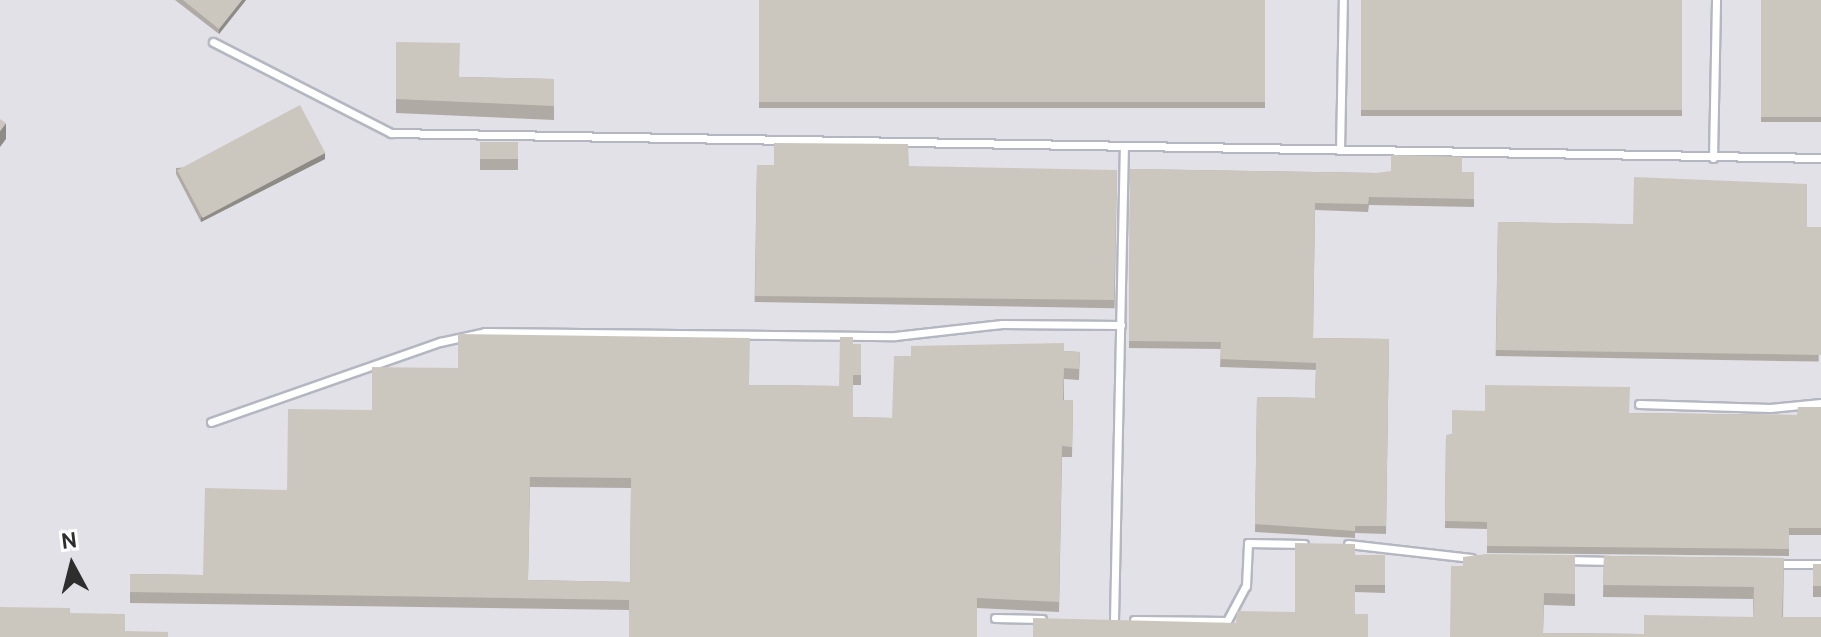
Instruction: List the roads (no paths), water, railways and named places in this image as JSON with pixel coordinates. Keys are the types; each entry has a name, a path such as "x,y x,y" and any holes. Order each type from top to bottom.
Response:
{"lane":[{"path":"1340,150 1343,0"},
{"path":"1713,158 1716,0"},
{"path":"213,42 384,132 1821,158"},
{"path":"1114,620 1124,146"},
{"path":"211,422 440,342 485,332 895,336 1002,324 1121,325"},
{"path":"1639,404 1770,408 1821,403"},
{"path":"1099,620 1227,621 1246,586 1248,543 1308,544"},
{"path":"1338,544 1475,559"},
{"path":"1554,560 1616,561"},
{"path":"1758,563 1821,564"},
{"path":"995,618 1055,619"}]}
